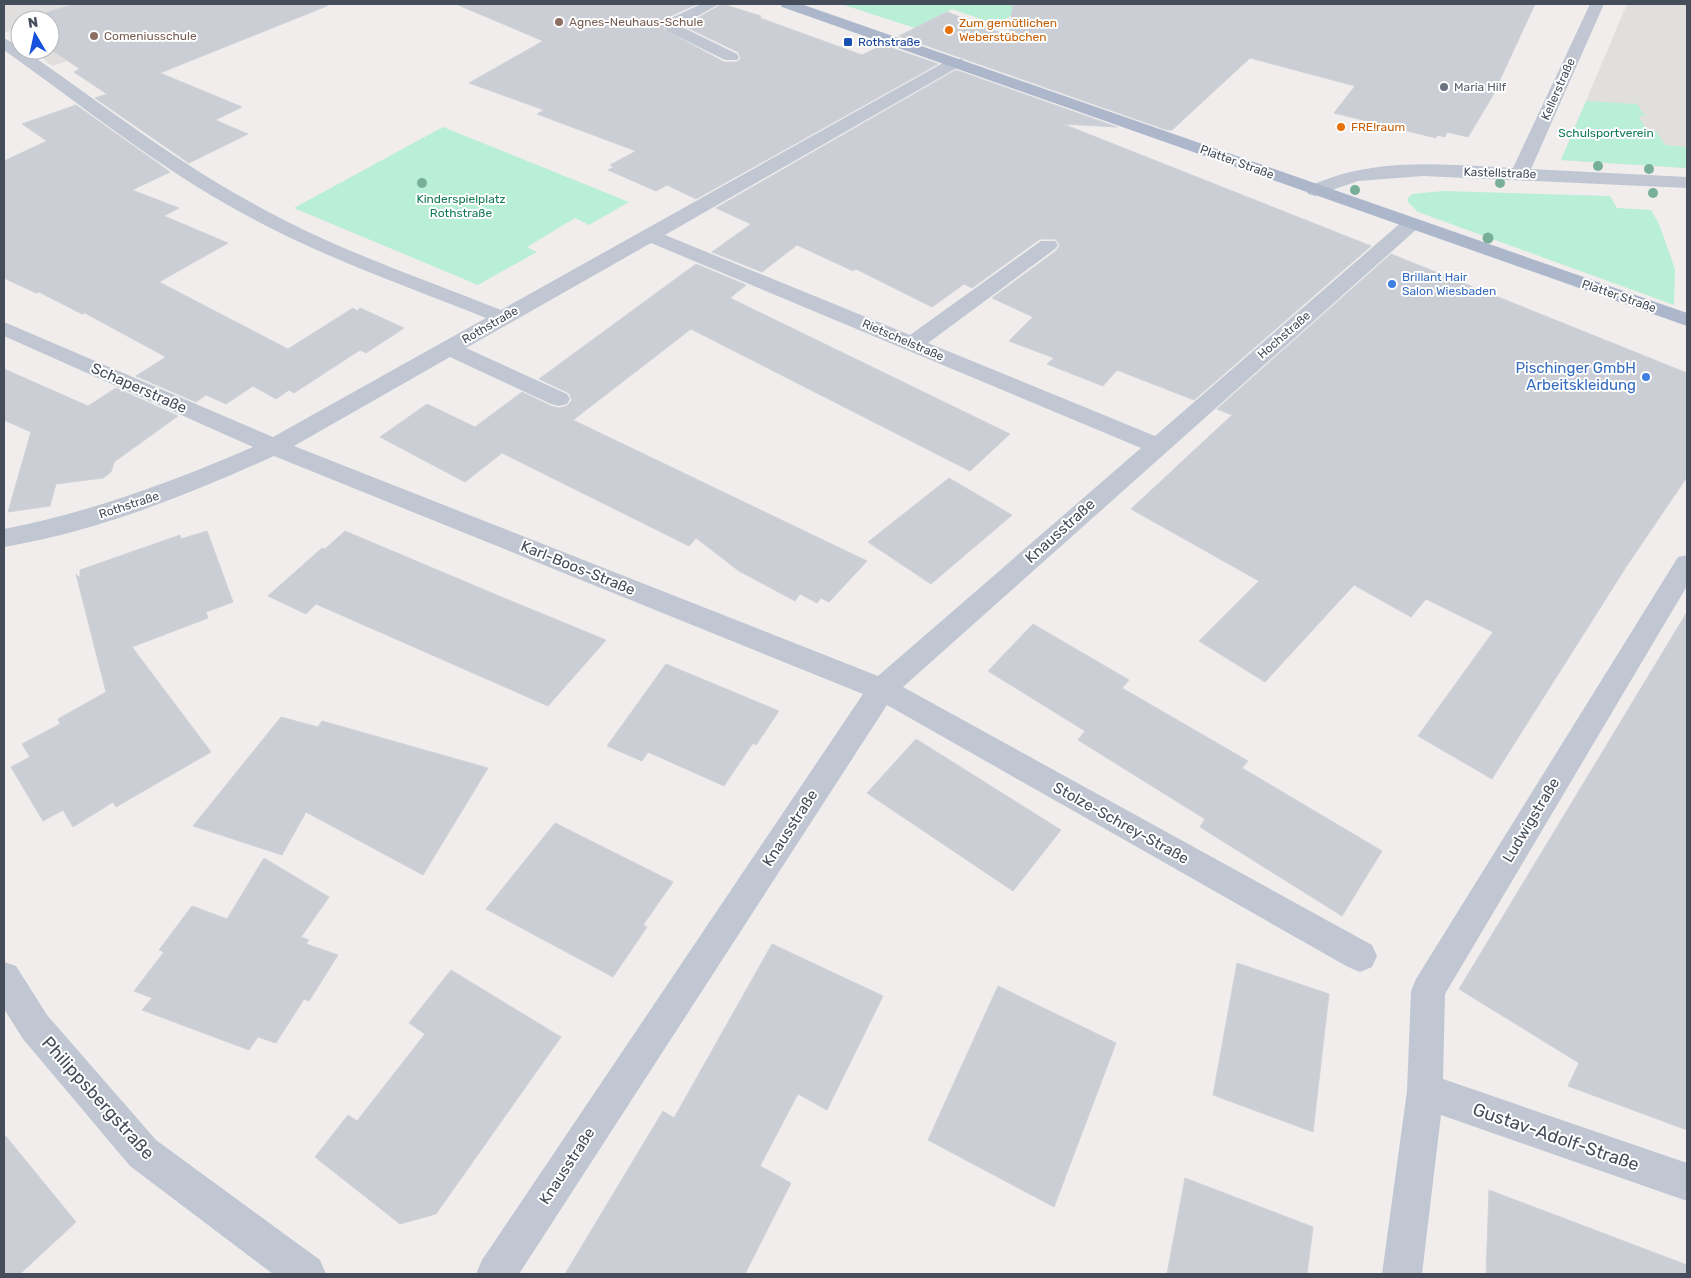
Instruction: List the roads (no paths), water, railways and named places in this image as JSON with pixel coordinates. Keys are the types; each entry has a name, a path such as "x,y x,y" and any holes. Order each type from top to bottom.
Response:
{"main road":[{"name":"Platter Straße","path":"787,4 1687,320"}],"street":[{"path":"712,4 672,23 672,28 731,57"},
{"name":"Kellerstraße","path":"1520,173 1597,4"},
{"path":"4,43 199,180 240,204 289,230 339,252 503,318"},
{"name":"Rothstraße","path":"4,538 69,523 147,500 274,447 956,62"},
{"name":"Kastellstraße","path":"1315,190 1332,182 1355,176 1381,172 1426,170 1520,173 1687,183"},
{"name":"Hochstraße","path":"1157,446 1411,224"},
{"name":"Rietschelstraße","path":"649,235 1157,446"},
{"path":"912,344 1048,245"},
{"name":"Schaperstraße","path":"4,328 274,447"},
{"path":"449,348 559,399"},
{"name":"Knausstraße","path":"496,1274 882,689 1157,446"},
{"name":"Karl-Boos-Straße","path":"274,447 882,689"},
{"name":"Ludwigstraße","path":"1402,1274 1425,1091 1428,991 1687,564"},
{"name":"Stolze-Schrey-Straße","path":"882,689 1360,956"},
{"name":"Philippsbergstraße","path":"4,978 35,1027 144,1153 306,1274"},
{"name":"Gustav-Adolf-Straße","path":"1425,1091 1687,1182"}],"place":[{"name":"Agnes-Neuhaus-Schule","path":"559,22"},
{"name":"Zum gemütlichen Weberstübchen","path":"949,30"},
{"name":"Comeniusschule","path":"94,36"},
{"name":"Rothstraße","path":"848,42"},
{"name":"Maria Hilf","path":"1444,87"},
{"name":"FRE!raum","path":"1341,127"},
{"name":"Brillant Hair Salon Wiesbaden","path":"1392,284"},
{"name":"Pischinger GmbH Arbeitskleidung","path":"1646,377"}],"park label":[{"name":"Schulsportverein","path":"1606,133"},
{"name":"Kinderspielplatz Rothstraße","path":"461,206"}]}
